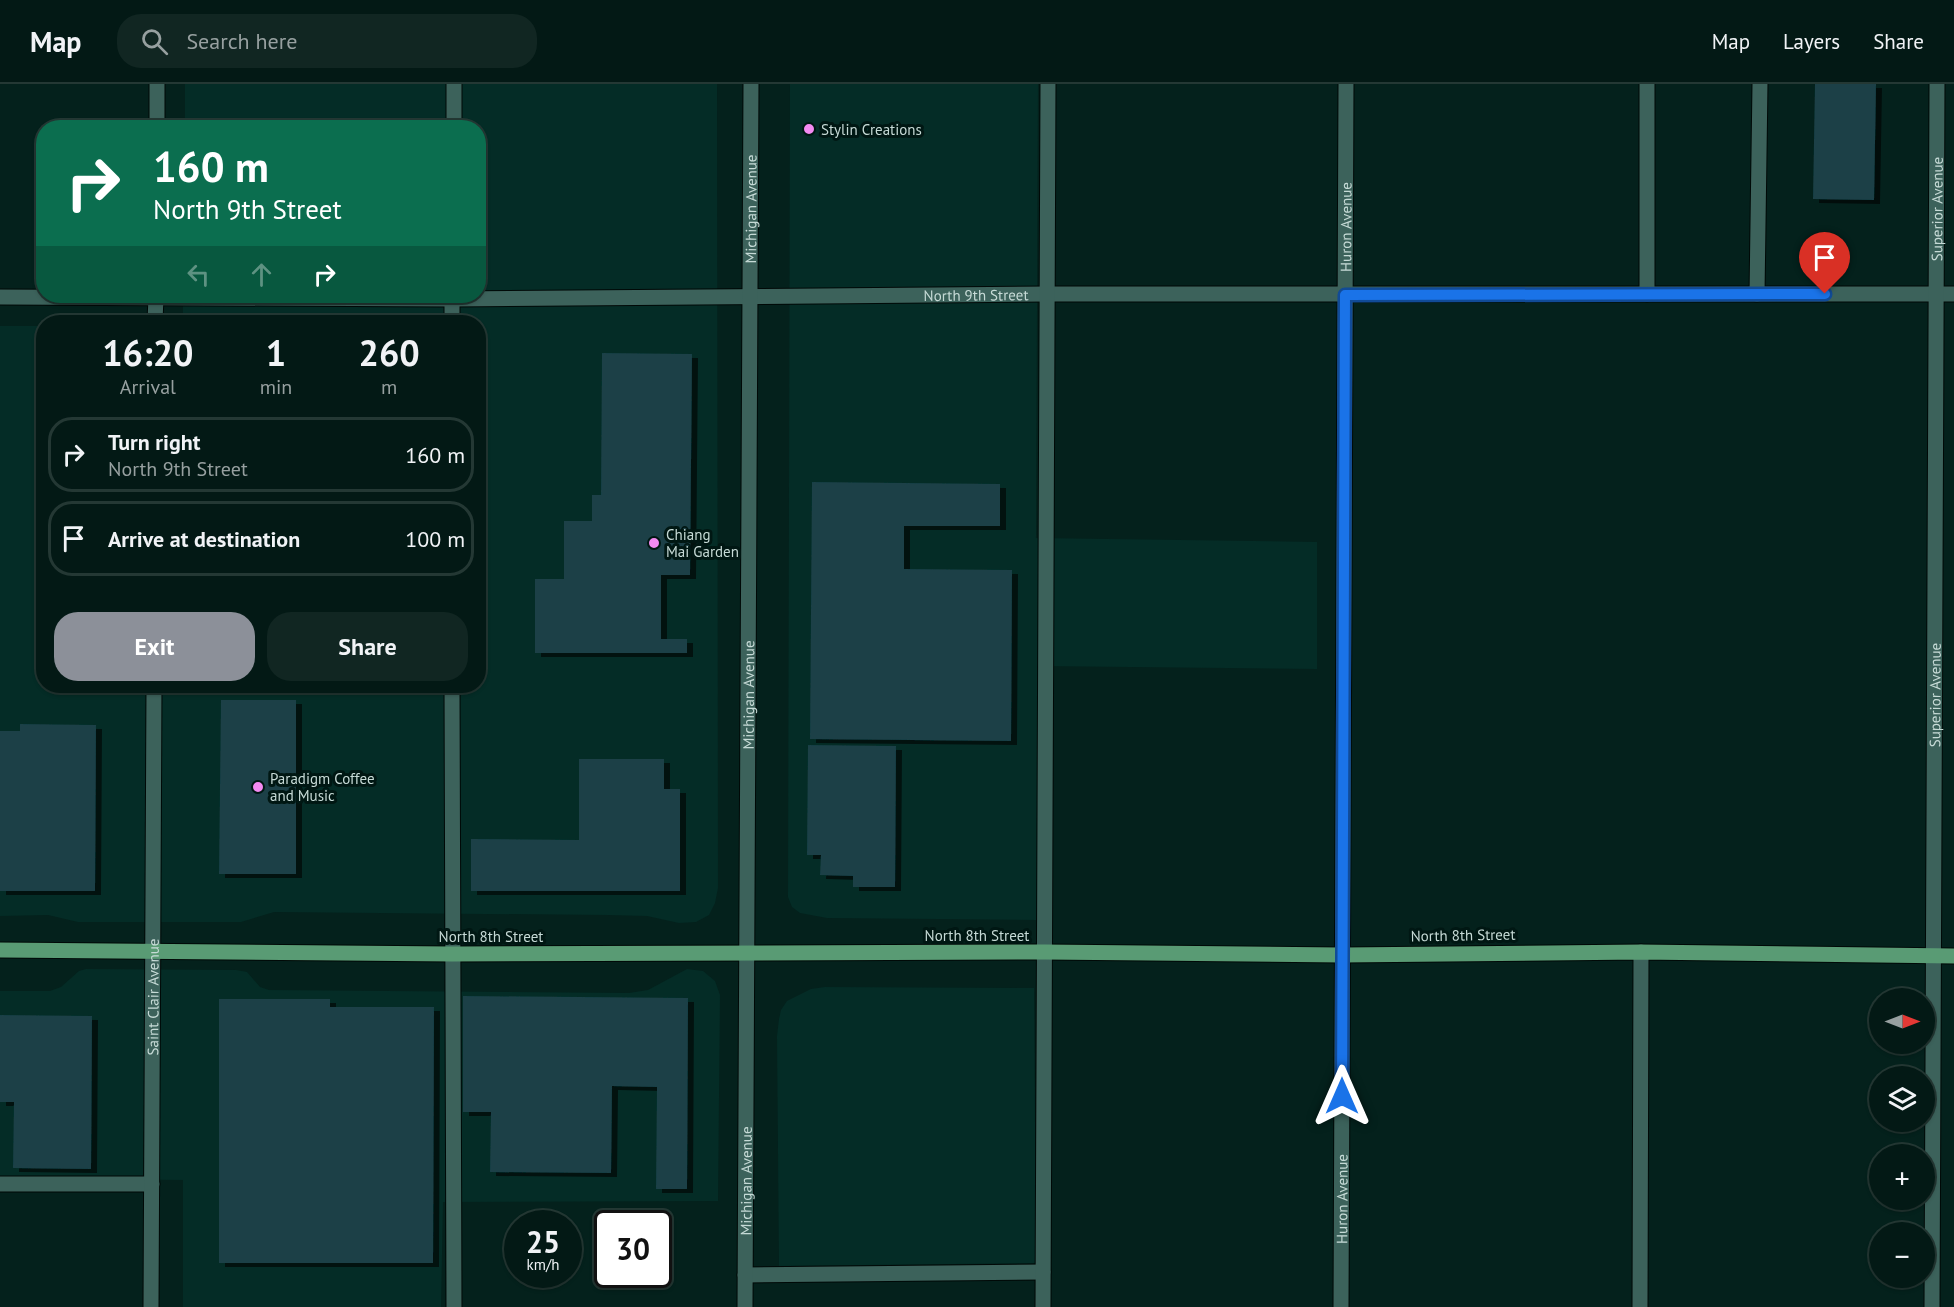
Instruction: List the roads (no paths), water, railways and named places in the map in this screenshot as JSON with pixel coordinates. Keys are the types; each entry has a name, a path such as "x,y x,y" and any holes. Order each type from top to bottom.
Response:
{"main road":[{"name":"North 8th Street","path":"0,950 452,954 1045,952 1342,955 1641,952 1954,956"}],"street":[{"path":"157,84 157,120"},
{"path":"454,84 454,120"},
{"name":"Michigan Avenue","path":"745,1307 751,84"},
{"path":"1043,1307 1048,84"},
{"name":"Huron Avenue","path":"1341,1307 1346,84"},
{"path":"1647,84 1647,294"},
{"path":"1757,294 1760,84"},
{"name":"Superior Avenue","path":"1932,1307 1937,84"},
{"name":"North 9th Street","path":"486,297 1954,294"},
{"name":"North 9th Street","path":"0,297 36,297"},
{"name":"Saint Clair Avenue","path":"151,1307 154,693"},
{"path":"452,693 454,1307"},
{"path":"1640,1307 1641,952"},
{"path":"0,1184 152,1184"},
{"path":"746,1275 1043,1272"}],"place":[{"name":"Stylin Creations","path":"809,129"},
{"name":"Chiang Mai Garden","path":"654,543"},
{"name":"Paradigm Coffee and Music","path":"258,787"}]}
